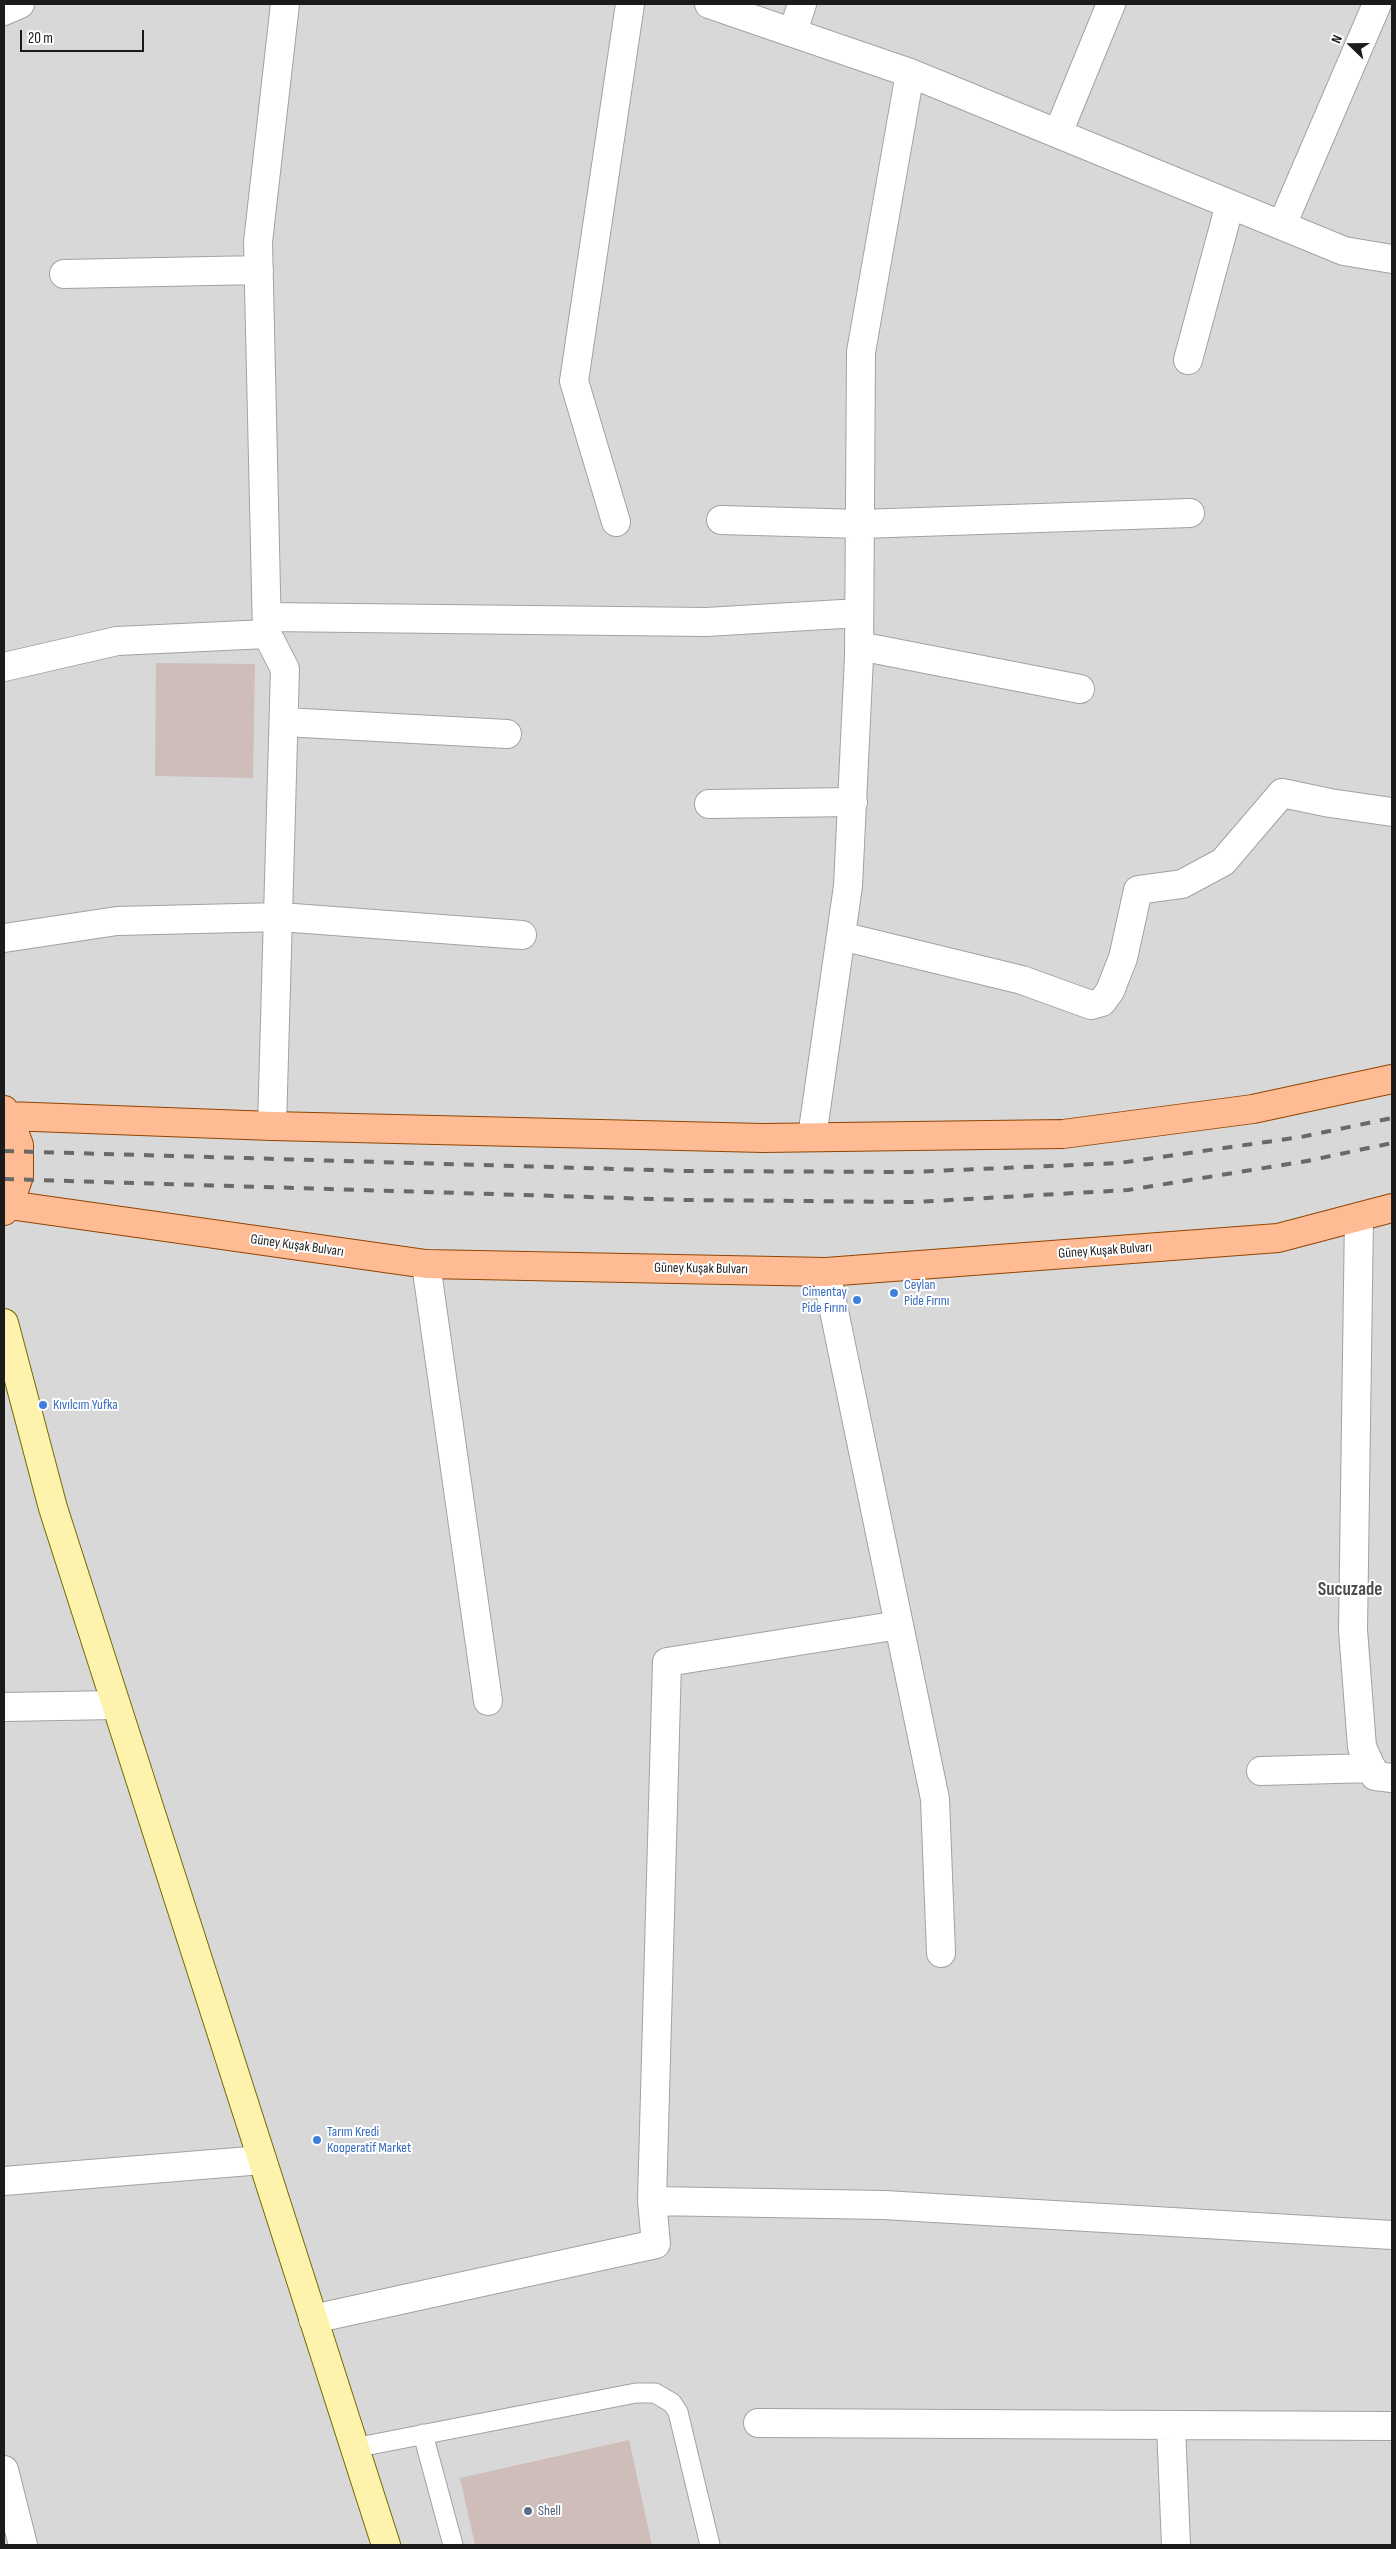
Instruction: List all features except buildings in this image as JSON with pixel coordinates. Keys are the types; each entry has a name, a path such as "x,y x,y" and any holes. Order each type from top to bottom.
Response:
{"main road":[{"path":"6,1208 19,1176 19,1145 6,1113 272,1126 812,1137 1063,1134 1254,1109 1392,1079"},
{"name":"Güney Kuşak Bulvarı","path":"6,1208 426,1264 826,1272 1278,1238 1392,1208"},
{"path":"4,1324 53,1508 386,2545"}],"street":[{"path":"4,11 20,4"},
{"path":"272,1126 280,917 285,669 267,626 258,242 285,4"},
{"path":"616,522 574,381 630,4"},
{"path":"709,4 910,73 1344,250 1392,259"},
{"path":"793,32 802,4"},
{"path":"1058,133 1111,4"},
{"path":"1282,225 1377,4"},
{"path":"812,1137 848,886 859,646 861,352 910,73"},
{"path":"1188,360 1230,204"},
{"path":"64,274 259,270"},
{"path":"721,520 860,524 1190,513"},
{"path":"4,667 117,641 267,626 706,622 859,612"},
{"path":"859,646 1080,689"},
{"path":"284,722 507,734"},
{"path":"841,936 1022,980 1091,1005 1102,1002 1123,958 1138,890 1182,884 1223,862 1282,792 1330,803 1392,812"},
{"path":"709,804 852,802"},
{"path":"4,938 117,921 280,917 522,935"},
{"path":"1359,1217 1353,1630 1362,1747 1382,1773"},
{"path":"426,1264 488,1701"},
{"path":"826,1272 935,1799 941,1953"},
{"path":"313,2319 656,2244 652,2201 666,1662 899,1625"},
{"path":"4,1707 116,1705"},
{"path":"1261,1771 1382,1773"},
{"path":"4,2181 262,2160"},
{"path":"652,2201 884,2205 1131,2218 1392,2236"},
{"path":"758,2423 1392,2426"},
{"path":"1171,2426 1176,2545"},
{"path":"4,2470 23,2545"}],"lane":[{"path":"354,2448 636,2392 655,2393 668,2400 678,2412 710,2545"},
{"path":"423,2434 453,2545"}],"shaded area":[{"path":"4,4 1392,4 1392,2545 4,2545"}],"railway":[{"path":"4,1151 686,1171 910,1172 1119,1163 1301,1137 1392,1118"},
{"path":"4,1179 686,1200 915,1202 1128,1190 1307,1161 1392,1143"}],"place":[{"name":"Ceylan Pide Fırını","path":"894,1293"},
{"name":"Cimentay Pide Fırını","path":"857,1300"},
{"name":"Kıvılcım Yufka","path":"43,1405"},
{"name":"Tarım Kredi Kooperatif Market","path":"317,2140"},
{"name":"Shell","path":"528,2511"}],"district":[{"name":"Sucuzade","path":"1350,1590"}]}
